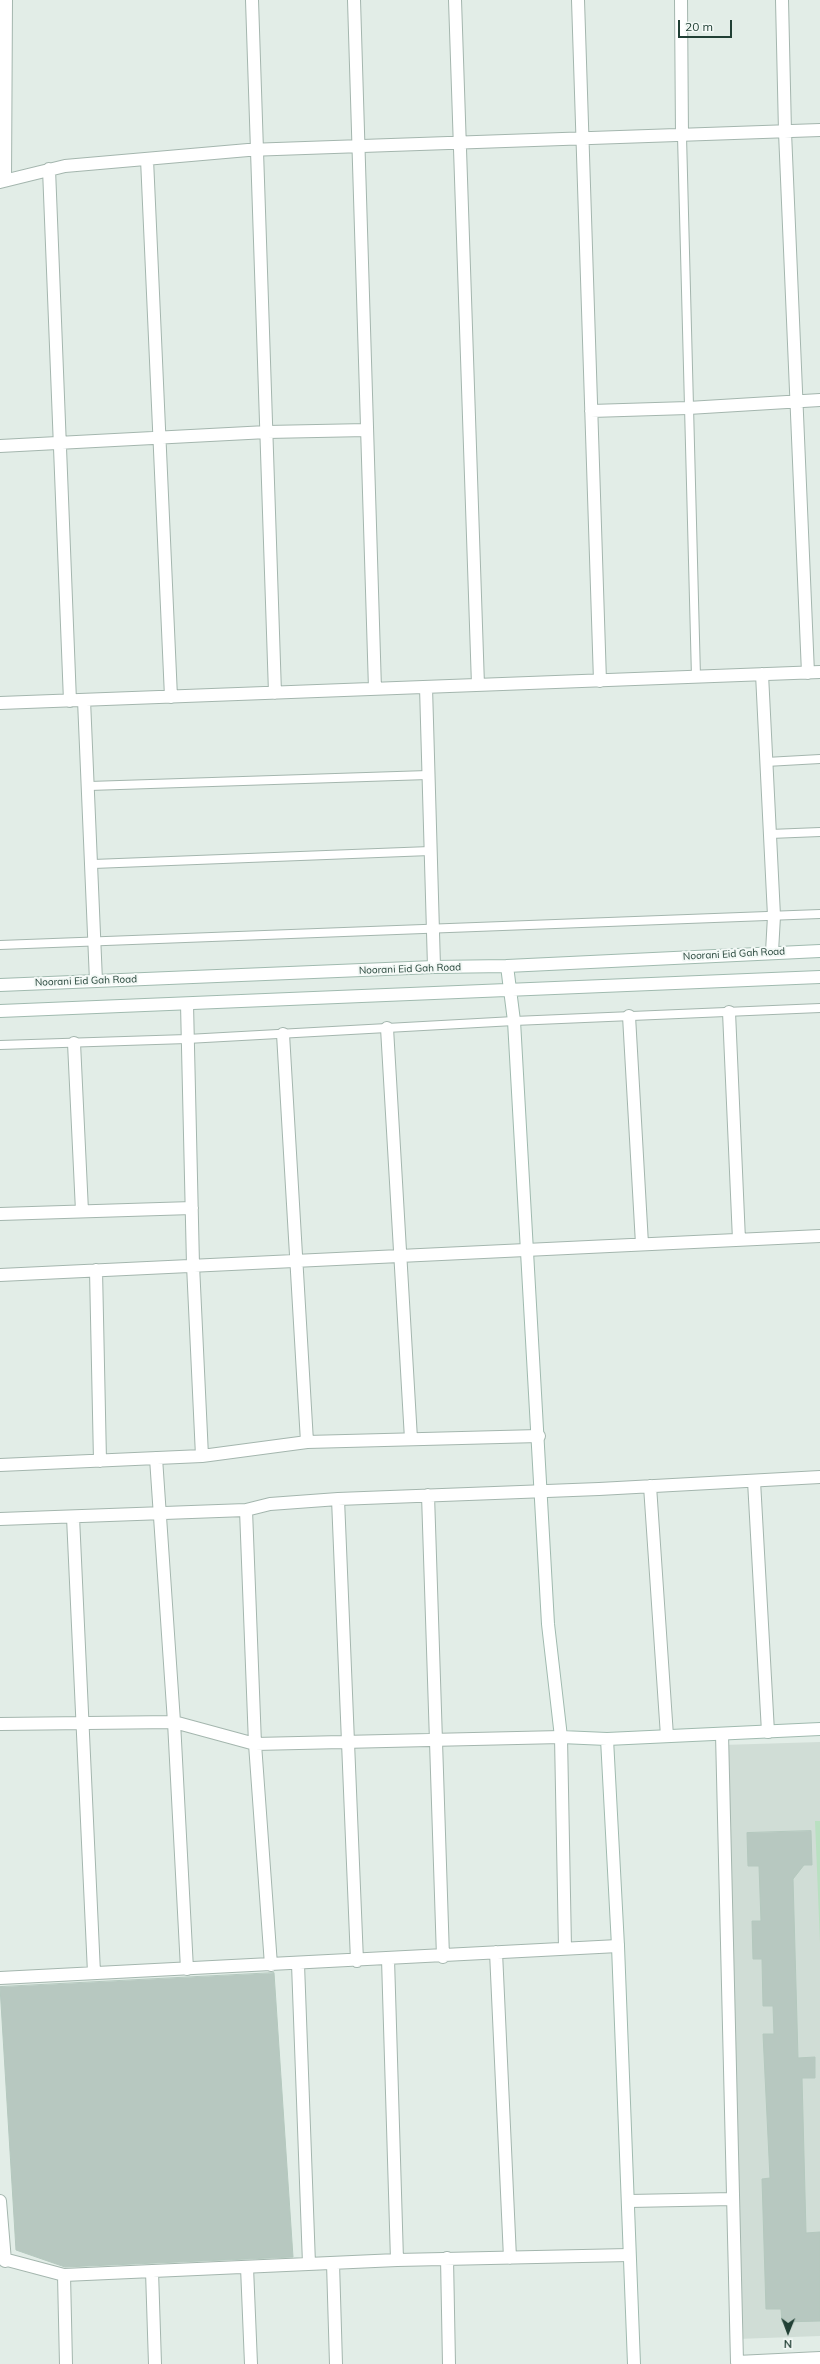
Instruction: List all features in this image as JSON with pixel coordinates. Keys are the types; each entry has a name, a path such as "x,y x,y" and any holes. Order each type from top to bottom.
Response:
{"street":[{"path":"6,0 3,181 65,166 258,150 820,130"},
{"path":"252,0 275,693"},
{"path":"354,0 375,689"},
{"path":"455,0 478,685"},
{"path":"578,0 600,681"},
{"path":"681,0 682,136"},
{"path":"782,0 785,132 808,672"},
{"path":"147,159 171,697"},
{"path":"49,170 70,701"},
{"path":"591,411 688,408 820,400"},
{"path":"0,446 267,432 367,430"},
{"path":"0,703 820,672"},
{"path":"762,674 774,916 772,952"},
{"path":"426,687 434,967"},
{"path":"84,700 93,864 96,981"},
{"name":"Noorani Eid Gah Road","path":"0,985 434,967 507,966 820,950"},
{"path":"507,966 512,989 514,1021 539,1436 548,1624 561,1738 565,1948"},
{"path":"0,1011 820,977"},
{"path":"187,1004 193,1266 202,1456"},
{"path":"728,1012 739,1240"},
{"path":"629,1016 642,1244"},
{"path":"387,1028 411,1439"},
{"path":"283,1034 307,1442"},
{"path":"74,1043 82,1211"},
{"path":"0,1214 192,1208"},
{"path":"0,1275 820,1236"},
{"path":"96,1270 100,1461"},
{"path":"0,1465 202,1456 307,1442 539,1436"},
{"path":"156,1458 174,1722 187,1969"},
{"path":"0,1519 246,1510 270,1504 338,1499 541,1492 820,1477"},
{"path":"754,1480 768,1732"},
{"path":"650,1486 667,1736"},
{"path":"428,1496 443,1956"},
{"path":"338,1499 357,1961"},
{"path":"246,1510 254,1744 271,1965"},
{"path":"73,1516 94,1974"},
{"path":"0,1724 174,1722 254,1744 561,1738 607,1739 820,1729"},
{"path":"722,1734 738,2363 820,2358"},
{"path":"607,1739 618,1946 629,2201 629,2255 634,2364"},
{"path":"0,1978 357,1961 618,1946"},
{"path":"496,1952 510,2258"},
{"path":"388,1959 397,2260"},
{"path":"298,1964 308,2264"},
{"path":"629,2201 733,2199"},
{"path":"0,2201 2,2260 64,2275 446,2258 629,2255"},
{"path":"446,2258 449,2364"},
{"path":"333,2263 336,2364"},
{"path":"247,2267 251,2364"},
{"path":"152,2271 155,2364"},
{"path":"64,2275 66,2364"}],"lane":[{"path":"682,136 696,677"},
{"path":"766,762 820,759"},
{"path":"88,786 428,775"},
{"path":"770,834 820,832"},
{"path":"93,864 430,851"},
{"path":"0,945 433,930 820,914"},
{"path":"0,1045 187,1039 514,1021 820,1008"}],"shaded area":[{"path":"820,1742 820,2336 737,2339 722,1745"}],"green space":[{"path":"815,1821 820,1821 820,1943"}],"building":[{"path":"811,1831 812,1865 804,1865 793,1879 798,2058 815,2057 815,2078 802,2078 806,2233 820,2232 820,2321 782,2322 781,2309 766,2309 762,2179 770,2178 763,2034 774,2034 773,2006 763,2006 762,1959 753,1959 752,1921 761,1921 759,1866 748,1866 747,1833"},
{"path":"274,1973 293,2257 65,2267 16,2250 0,1987"}]}
